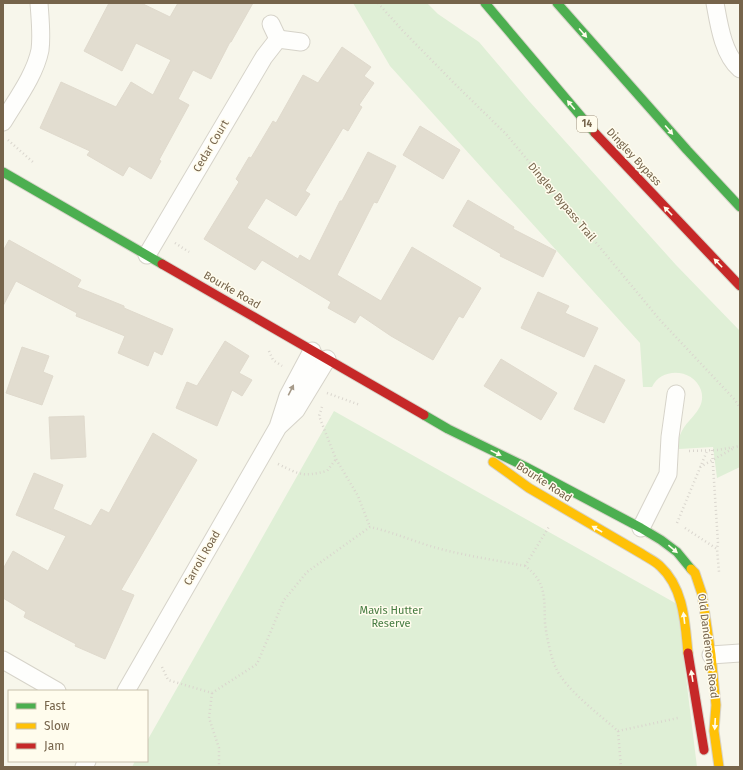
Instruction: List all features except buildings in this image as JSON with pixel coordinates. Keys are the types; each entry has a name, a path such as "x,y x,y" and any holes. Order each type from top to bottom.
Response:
{"main road":[{"name":"Dingley Bypass","path":"485,3 604,144 740,286"},
{"path":"558,3 687,150 740,207"},
{"name":"Bourke Road","path":"3,172 448,429 538,473 636,538"},
{"name":"Bourke Road","path":"448,429 529,488 636,538"},
{"name":"Old Dandenong Road","path":"636,538 670,578 687,584 705,607 700,656 699,722 703,736 705,760"},
{"name":"Old Dandenong Road","path":"636,538 661,540 677,552 691,568 682,609 700,656 716,705 714,731 719,767"}],"street":[{"path":"3,122 27,81 40,50 40,3"},
{"path":"715,3 727,50 735,65 740,69"},
{"path":"271,24 278,39 301,42"},
{"name":"Cedar Court","path":"147,255 264,58 278,39"},
{"name":"Carroll Road","path":"127,690 278,427 288,396 312,351"},
{"name":"Carroll Road","path":"278,427 296,410 326,359"},
{"path":"636,538 668,474 670,437 676,394"},
{"path":"700,656 740,653"},
{"path":"3,660 55,690"}],"path":[{"name":"Dingley Bypass Trail","path":"378,3 402,30 506,134 660,320 735,400 740,408"},
{"path":"267,347 273,360 285,367"},
{"path":"323,390 327,393 363,406"},
{"path":"325,399 327,393"},
{"path":"323,405 319,416 336,459 358,496 370,527"},
{"path":"687,451 707,451 738,447"},
{"path":"700,468 738,447"},
{"path":"712,450 718,543 717,549"},
{"path":"677,523 707,451"},
{"path":"261,456 304,475 327,471 336,459"},
{"path":"525,566 553,520"},
{"path":"150,648 161,663 168,680 212,693 257,664 284,600 306,572 370,527 390,531 448,551 525,566 538,579 544,592 546,625 555,667 562,679 618,731 621,767"},
{"path":"212,693 209,718 219,748 219,767"},
{"path":"618,731 682,717"}],"green space":[{"path":"353,3 427,3 438,14 479,42 529,101 676,265 740,331 740,467 717,478 713,447 679,449 680,435 696,413 701,403 701,390 697,383 691,377 684,374 669,373 656,380 652,387 643,387 640,343 390,66"},
{"name":"Mavis Hutter Reserve","path":"334,411 677,604 697,767 132,767 134,762 148,762 148,739"}],"traffic: fast":[{"path":"485,3 595,133"},
{"path":"557,3 687,150 740,207"},
{"path":"3,172 162,264"},
{"path":"424,415 448,429 526,467 641,528 677,552 691,569"}],"traffic: slow":[{"path":"493,462 529,488 654,561 660,566 668,575 679,595 684,618 688,653"},
{"path":"691,569 695,573 702,594 711,655 716,705 714,731 719,767"}],"traffic: jam":[{"path":"595,133 740,286"},
{"path":"162,264 424,415"},
{"path":"688,653 704,750"}]}
